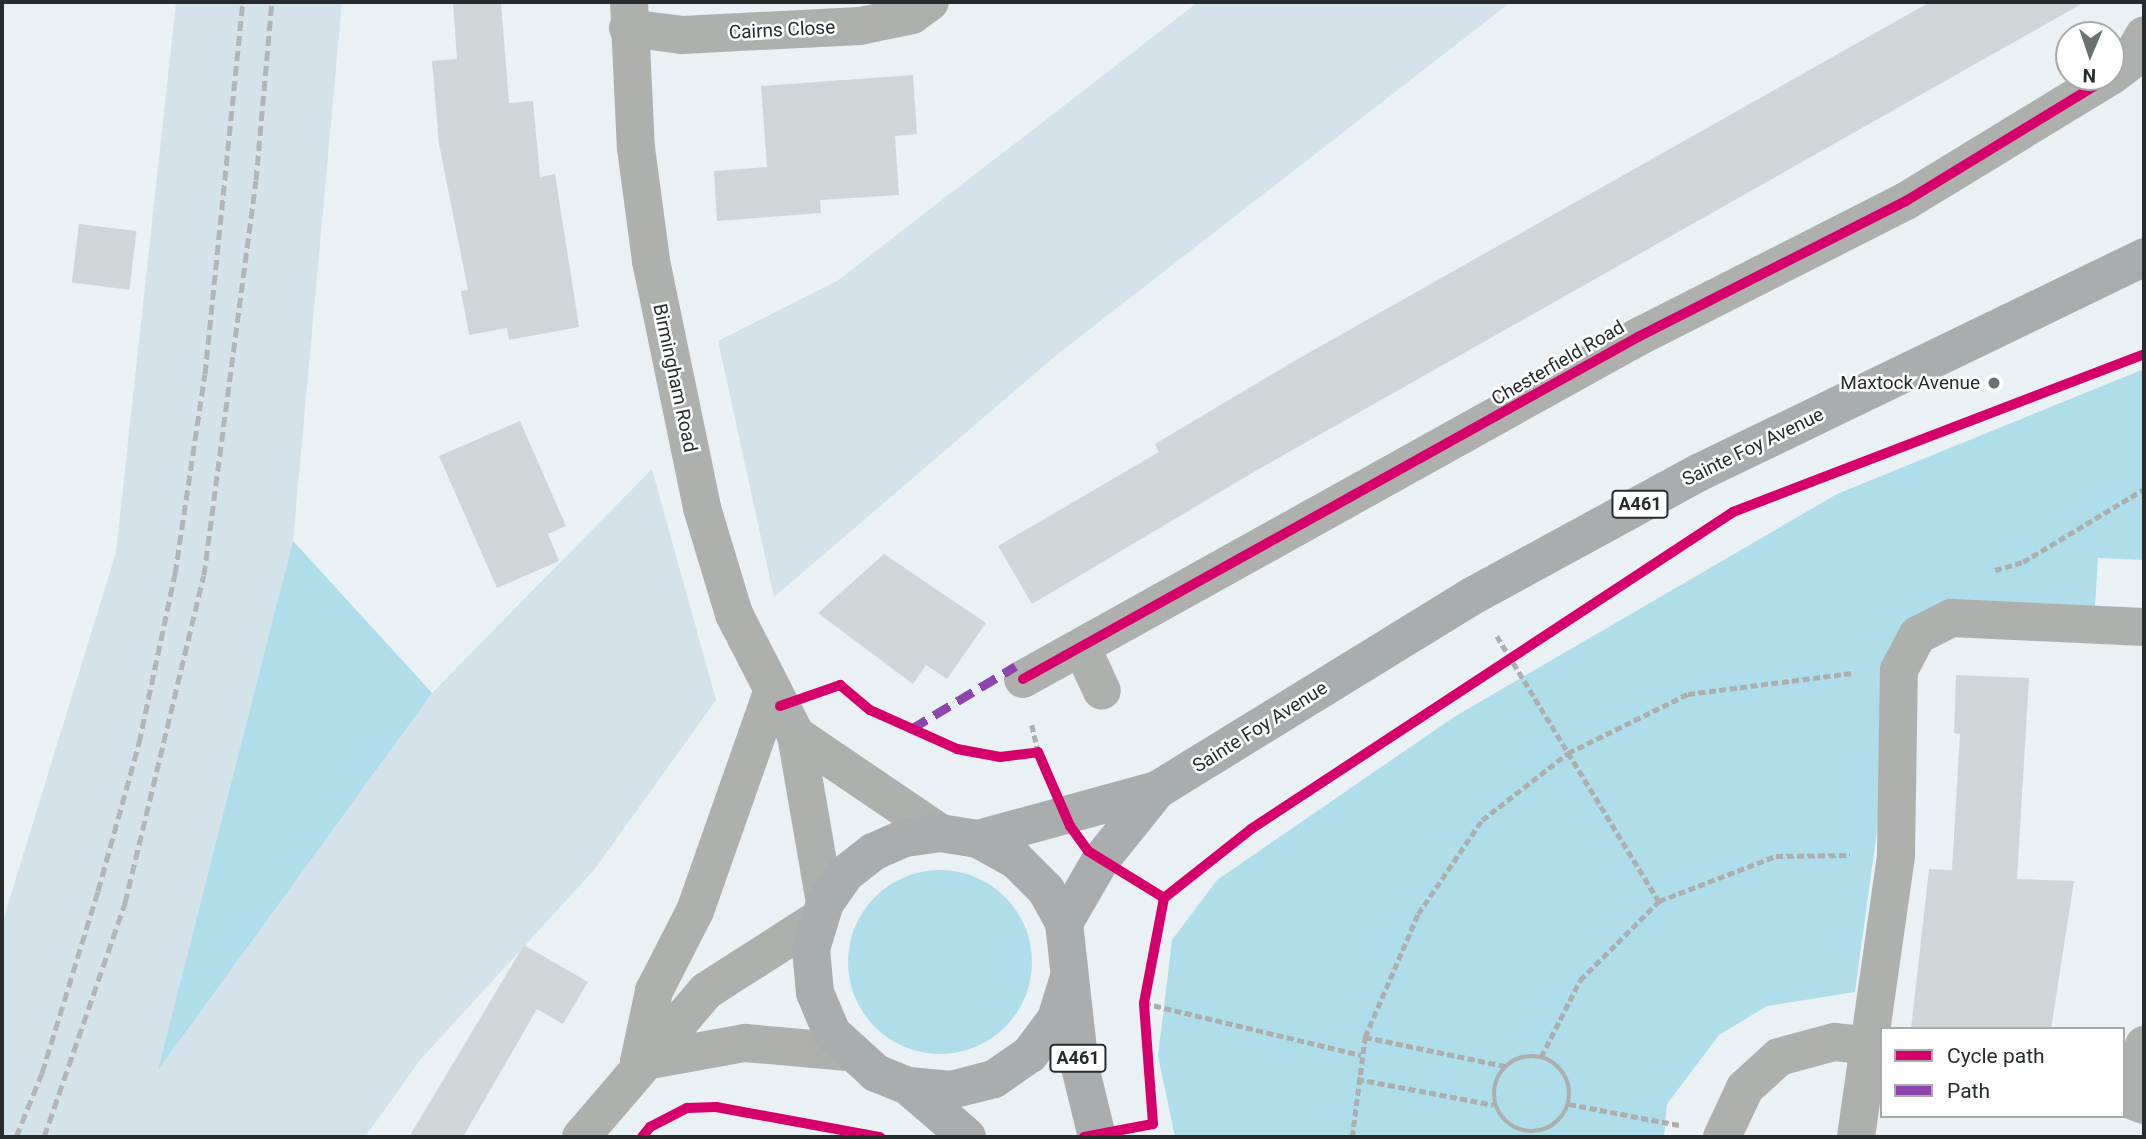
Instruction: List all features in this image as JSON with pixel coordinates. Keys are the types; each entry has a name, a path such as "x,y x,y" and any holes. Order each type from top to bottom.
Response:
{"highway":[{"name":"Sainte Foy Avenue","path":"978,839 1157,790 1476,594 1699,473 2144,257"},
{"name":"Sainte Foy Avenue","path":"1063,923 1100,861 1157,790"},
{"path":"940,833 978,839 1016,859 1046,890 1063,923 1069,977 1056,1019 1030,1054 994,1079 951,1090 908,1086 876,1073 848,1052 832,1033 815,993 811,949 821,911 845,874 873,852 905,838 940,833"},
{"name":"A461","path":"1069,977 1080,1067 1097,1137"},
{"path":"908,1086 967,1137"}],"street":[{"name":"Cairns Close","path":"629,15 682,35 847,27 912,15 930,2"},
{"name":"Birmingham Road","path":"629,15 651,261 702,508 734,614 796,735 821,911"},
{"name":"Chesterfield Road","path":"2125,65 2144,35"},
{"name":"Chesterfield Road","path":"1023,679 1638,337 1906,201 2086,91"},
{"path":"1856,1137 1872,1046 1896,855 1899,670 1918,635 1952,618 2144,627"},
{"path":"1082,648 1102,691"},
{"path":"639,1062 654,991 695,911 773,690"},
{"name":"Birmingham Road","path":"796,735 940,833"},
{"path":"580,1137 639,1062 706,991 821,911"},
{"path":"1722,1135 1745,1088 1779,1057 1834,1042 1872,1046"},
{"path":"639,1062 745,1043 848,1052"},
{"path":"2144,1045 2128,1099 2144,1105"}],"path":[{"path":"1476,594 1508,657 1659,901"},
{"path":"1496,664 1519,650"},
{"path":"1352,1137 1357,1079 1365,1037 1418,914 1482,820 1568,753 1688,694 1866,672"},
{"path":"1025,753 1038,752 1067,816"},
{"path":"1541,1056 1580,980 1659,901 1776,856 1896,855"},
{"path":"1145,1016 1146,990"},
{"path":"1144,1003 1361,1055"},
{"path":"1365,1037 1505,1066"},
{"path":"1522,1056 1541,1056 1559,1066 1569,1083 1569,1104 1560,1121 1542,1131 1522,1134 1504,1122 1494,1105 1494,1083 1505,1066 1522,1056"},
{"path":"1357,1079 1494,1105"},
{"path":"1569,1104 1722,1135"}],"shaded area":[{"path":"176,2 342,2 293,541 432,693 652,469 716,700 594,870 420,1060 365,1137 2,1137 2,924 116,552"},
{"path":"1198,2 1511,2 1059,353 774,597 718,341 837,281"},
{"path":"2144,369 2144,560 2098,558 2095,606 1941,605 1890,646 1877,831 1855,992 1767,1006 1719,1035 1667,1104 1664,1137 1175,1137 1158,1056 1172,940 1217,880 1454,717 1837,494"},
{"path":"293,541 432,693 158,1070"},
{"path":"940,870 975,877 1005,897 1025,927 1032,962 1025,997 1005,1027 975,1047 940,1054 905,1047 875,1027 855,997 848,962 855,927 875,897 905,877"}],"building":[{"path":"453,2 501,2 509,103 533,101 540,177 555,174 579,327 509,340 507,328 469,335 461,291 468,290 439,144 432,61 457,59"},
{"path":"1930,2 2085,2 1252,473 1032,604 998,546 1159,452 1155,444 1296,360"},
{"path":"913,75 917,134 895,136 899,195 820,200 821,213 717,221 714,171 767,167 761,86"},
{"path":"79,224 137,231 129,290 72,283"},
{"path":"520,421 566,526 548,534 559,561 497,588 439,456"},
{"path":"884,554 986,623 947,679 926,665 913,684 818,613"},
{"path":"1956,675 2029,678 2017,879 2074,881 2051,1027 1911,1027 1929,869 1952,870 1960,734 1954,733"},
{"path":"524,945 588,982 563,1024 537,1009 463,1137 409,1137"}],"railway":[{"path":"16,1137 42,1073 98,891 139,743 175,574 205,374 243,2"},
{"path":"44,1137 125,903 204,575 256,180 272,2"}],"marked path":[{"path":"911,729 1016,666"}],"cycle path":[{"path":"1023,679 1638,337 1906,201 2086,91"},
{"path":"1084,1137 1153,1124 1144,1003 1164,898 1251,829 1733,512 2144,354"},
{"path":"780,706 840,685 870,710 957,749 1000,757 1038,752 1070,826 1088,851 1164,898"},
{"path":"642,1137 650,1127 687,1108 716,1107 880,1137"}],"place":[{"name":"Maxtock Avenue","path":"1994,383"}]}
